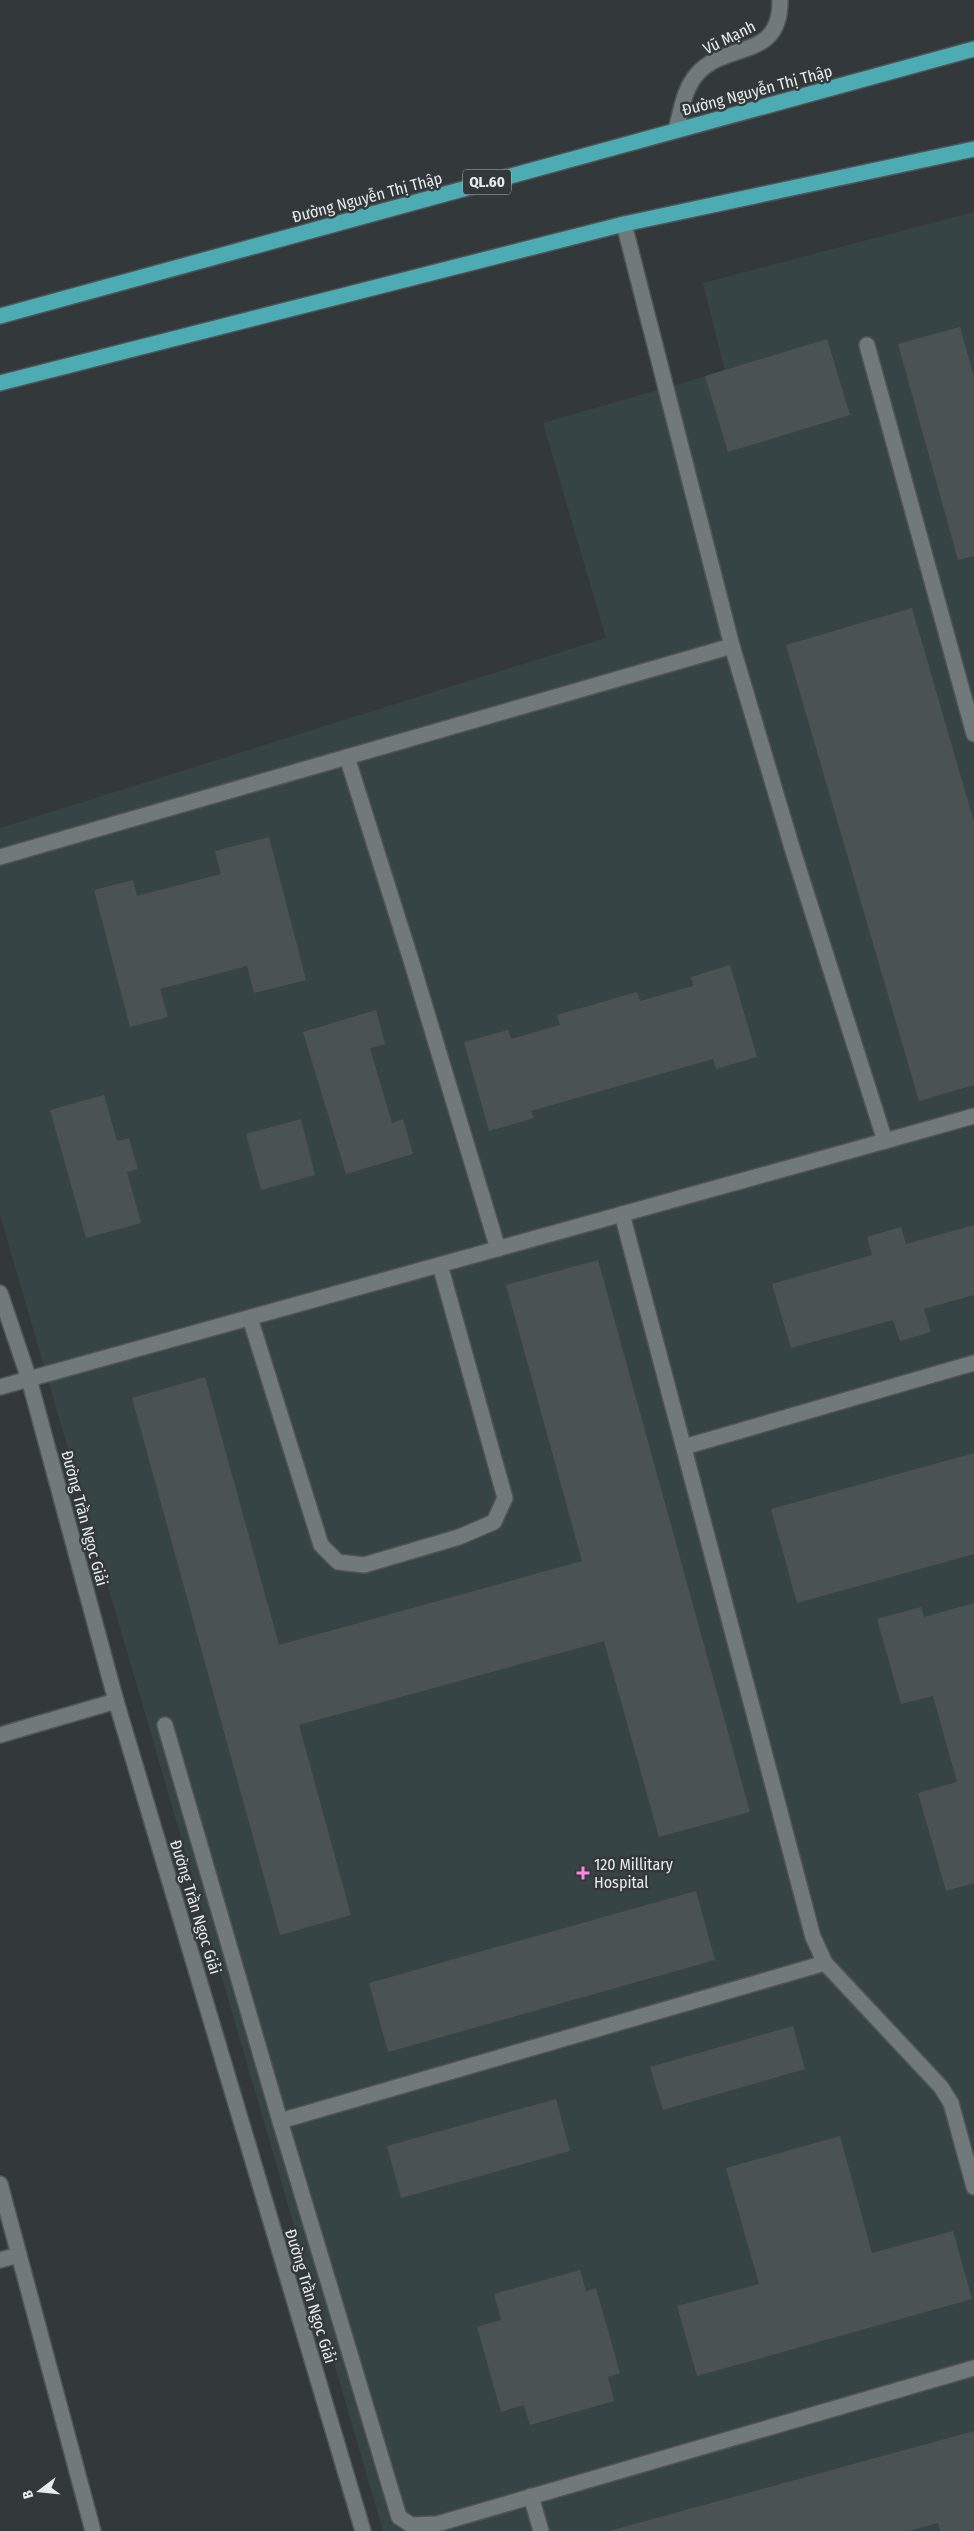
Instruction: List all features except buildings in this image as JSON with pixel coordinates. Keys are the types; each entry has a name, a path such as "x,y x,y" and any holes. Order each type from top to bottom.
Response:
{"highway":[{"name":"Đường Nguyễn Thị Thập","path":"0,316 974,49"},
{"path":"0,384 624,224 974,149"}],"street":[{"name":"Vũ Mạnh","path":"676,130 688,88 698,73 708,65 768,39 778,22 780,0"},
{"path":"624,224 732,646 793,851 885,1141"},
{"path":"867,345 974,734"},
{"path":"0,857 732,646"},
{"path":"347,757 411,960 498,1249"},
{"path":"0,1387 974,1116"},
{"path":"622,1214 813,1937 825,1963 946,2095 951,2103 974,2187"},
{"path":"250,1318 321,1545 338,1562 364,1565 459,1537 494,1522 506,1498 440,1264"},
{"name":"Đường Trần Ngọc Giải","path":"0,1293 29,1379 116,1701 363,2531"},
{"path":"684,1447 974,1363"},
{"path":"0,1735 116,1701"},
{"path":"165,1725 280,2120 400,2517 411,2525 437,2524 974,2368"},
{"path":"280,2120 825,1963"},
{"path":"0,2184 93,2531"},
{"path":"0,2260 19,2255"},
{"path":"531,2496 541,2531"}],"shaded area":[{"name":"120 Millitary Hospital","path":"974,212 974,2531 383,2531 0,1215 0,828 606,638 543,423 725,371 703,283"}],"place":[{"name":"120 Millitary Hospital","path":"583,1873"}]}
